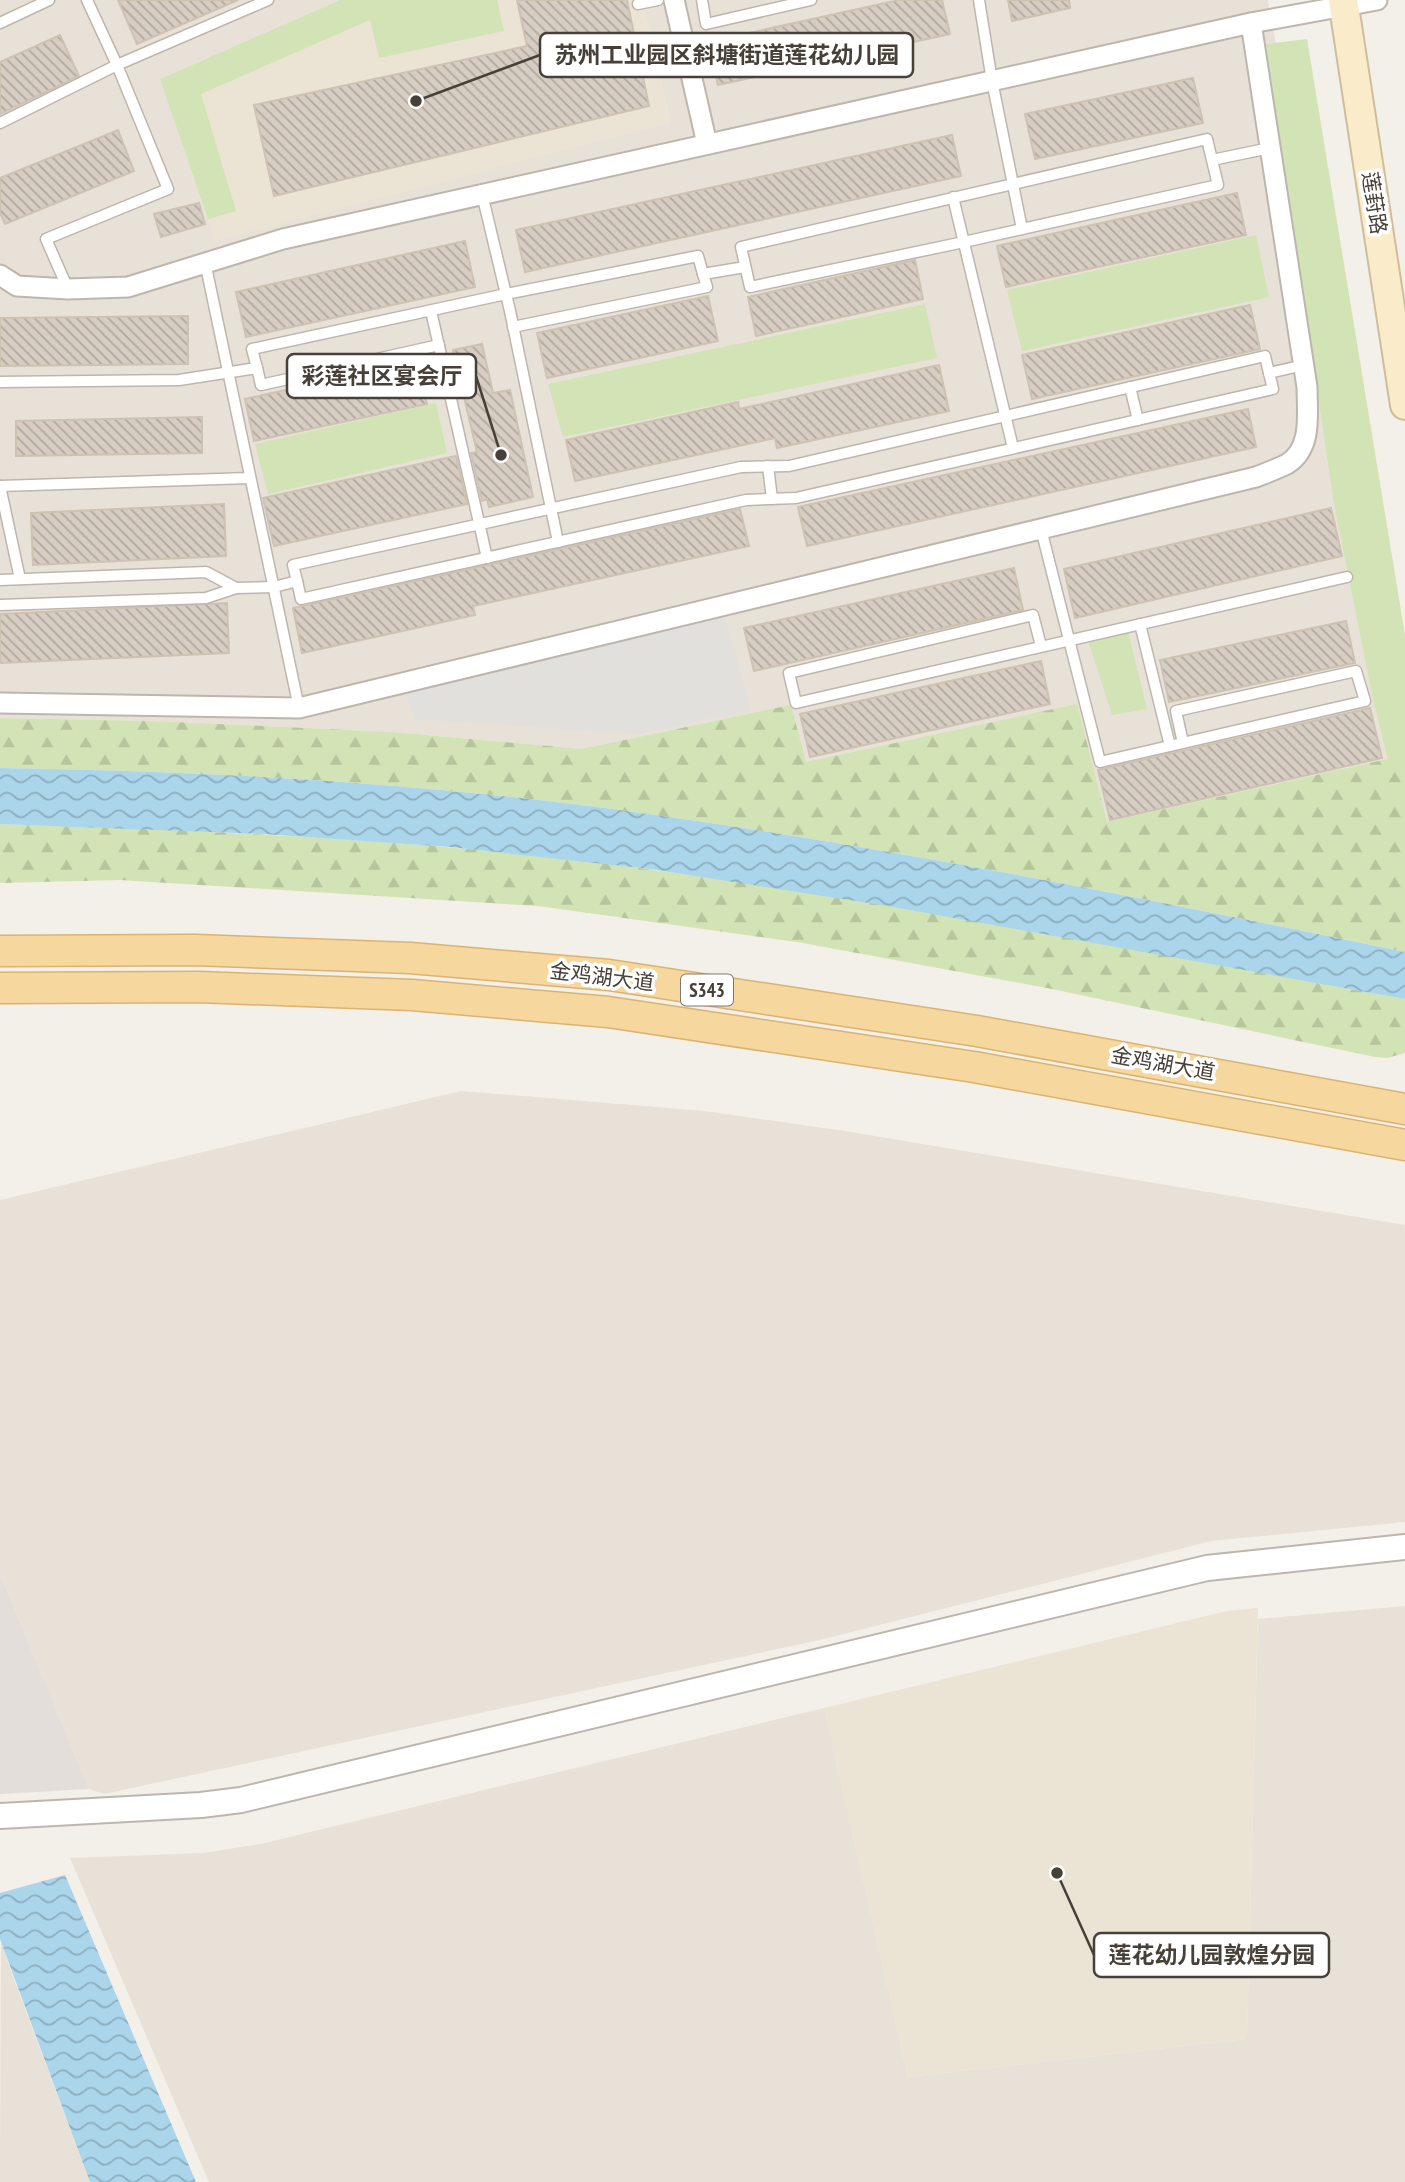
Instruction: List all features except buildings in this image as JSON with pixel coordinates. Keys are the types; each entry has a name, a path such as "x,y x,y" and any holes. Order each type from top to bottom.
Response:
{"main road":[{"name":"莲葑路","path":"1343,3 1405,405"},
{"name":"金鸡湖大道","path":"0,951 208,950 410,958 608,975 976,1031 1405,1109"},
{"name":"金鸡湖大道","path":"0,988 252,989 412,996 608,1012 974,1067 1405,1145"}],"street":[{"path":"674,0 708,144"},
{"path":"0,275 17,286 68,289 128,287 283,239 1251,23 1343,3 1377,0"},
{"path":"0,703 299,708 1256,477 1289,463 1302,448 1307,426 1307,387 1251,23"},
{"path":"0,1816 201,1805 242,1800 1207,1568 1405,1547"}],"lane":[{"path":"0,23 49,0"},
{"path":"68,289 46,239 168,189 87,0"},
{"path":"0,124 117,65 268,0"},
{"path":"638,4 658,0"},
{"path":"702,0 706,24 811,0"},
{"path":"979,0 992,81 1022,229"},
{"path":"1207,139 1218,185 750,287 741,247 1013,184 1207,139"},
{"path":"1212,160 1270,148"},
{"path":"482,194 506,293 558,542"},
{"path":"953,197 1013,448"},
{"path":"439,345 261,385 252,349 506,293 698,256 707,287 513,327"},
{"path":"205,262 299,708"},
{"path":"703,274 745,267"},
{"path":"431,311 487,558"},
{"path":"1265,356 1273,389 796,498 746,500 301,599 293,565 741,467 789,466 1006,416 1265,356"},
{"path":"1269,373 1304,365"},
{"path":"0,382 179,380 257,368"},
{"path":"1130,387 1138,420"},
{"path":"768,467 772,499"},
{"path":"20,579 0,486 250,478"},
{"path":"1041,529 1100,762 1170,746 1183,743 1365,701 1356,671 1176,711 1183,743"},
{"path":"0,580 206,572 236,588"},
{"path":"1041,646 1032,615 789,673 796,703 1347,577"},
{"path":"0,605 206,598 236,588 274,587 297,581"},
{"path":"1140,624 1170,746"}],"shaded area":[{"path":"0,0 340,0 160,79 670,122 642,0 1268,0 1405,776 1405,901 582,749 393,732 154,721 0,718"},
{"path":"340,0 642,0 670,123 215,241 160,79"},
{"path":"723,609 750,710 637,734 415,719 404,689"},
{"path":"461,1091 704,1111 845,1131 1405,1225 1405,1522 1211,1541 824,1639 104,1794 89,1789 0,1574 0,1200"},
{"path":"0,1574 89,1789 0,1794"},
{"path":"1405,1606 1405,2182 209,2182 70,1858 203,1853 261,1844 824,1708 908,2077 1247,2039 1258,1619"},
{"path":"1258,1608 1247,2039 908,2077 824,1708 1227,1611"},
{"path":"1,1940 9,1966 90,2182 0,2182"}],"green space":[{"path":"340,0 497,0 504,31 379,58 370,20 201,94 236,211 208,219 160,79"},
{"path":"1307,39 1405,635 1405,776 1401,757 1388,760 1334,504 1266,44"},
{"path":"1256,235 1269,297 1022,351 1007,290"},
{"path":"925,304 937,358 563,437 548,384"},
{"path":"436,403 447,453 268,494 255,444"},
{"path":"1128,632 1147,709 1112,715 1088,640"},
{"path":"1077,704 1107,822 1401,756 1405,776 1405,952 906,855 605,808 454,791 303,779 0,768 0,718 154,721 393,732 582,749 791,705 806,762"},
{"path":"0,824 292,836 437,846 686,874 892,906 1405,999 1405,1053 1387,1058 1375,1057 1047,988 797,942 538,906 120,880 0,883"}],"water":[{"path":"0,768 227,775 454,791 605,808 806,838 1106,892 1405,952 1405,999 882,905 650,869 450,847 263,834 0,824"},
{"path":"65,1875 196,2182 90,2182 0,1939 0,1893"}],"place":[{"name":"苏州工业园区斜塘街道莲花幼儿园","path":"416,101"},
{"name":"彩莲社区宴会厅","path":"501,455"},
{"name":"莲花幼儿园敦煌分园","path":"1057,1873"}]}
